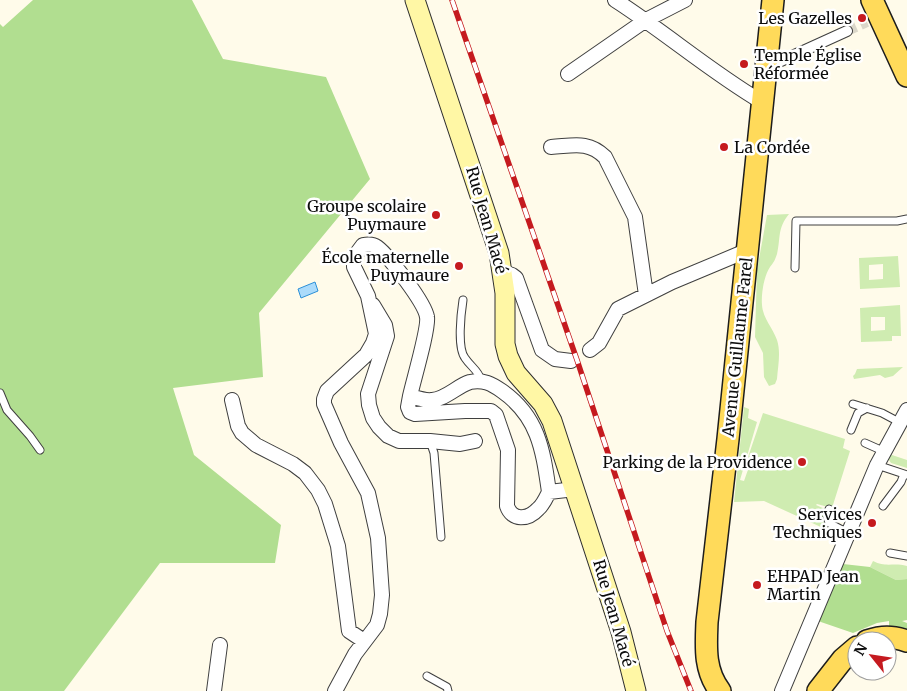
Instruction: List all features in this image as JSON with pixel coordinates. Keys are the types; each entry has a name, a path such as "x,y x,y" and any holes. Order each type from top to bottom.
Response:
{"main road":[{"name":"Rue Jean Macé","path":"416,0 488,214 504,272 505,344 508,356 516,373 543,404 552,421 621,632 636,691"},
{"name":"Avenue Guillaume Farel","path":"720,691 708,670 706,642 773,0"},
{"path":"875,12 907,76"},
{"path":"818,691 847,656"}],"street":[{"path":"615,0 762,102"},
{"path":"568,74 646,20 685,0"},
{"path":"766,64 781,62 847,31"},
{"path":"550,147 587,145 598,150 605,157 635,217 646,295"},
{"path":"410,396 427,400 439,399 461,386 481,380 491,384 510,397 527,414 535,430 545,463 549,492 537,511 520,518 514,517 509,512 507,506 508,450 496,415 491,412 482,411 415,414 410,412 408,407 410,396 428,318 421,302 385,255 376,246 363,245 354,257 354,266 368,296 385,325 387,336 368,394 373,418 388,436 399,441 430,441 460,444 475,441"},
{"path":"590,350 599,343 618,309 672,282 746,251"},
{"path":"504,272 512,275 518,284 542,350 555,359 571,362"},
{"path":"335,691 364,641 377,625 382,595 378,538 368,492 341,443 324,404 327,391 366,355 373,343 376,334 368,296"},
{"path":"232,400 238,426 248,440 298,468 311,480 318,490 325,504 338,546 349,631 364,641"},
{"path":"782,691 883,451 907,410"},
{"path":"545,463 565,460"},
{"path":"549,492 576,490"},
{"path":"214,691 220,645"}],"lane":[{"path":"795,268 796,221 897,221 907,219"},
{"path":"463,300 459,323 463,356 479,373 481,380"},
{"path":"0,393 7,410 40,450"},
{"path":"853,404 882,413 899,422"},
{"path":"851,430 858,413 867,408"},
{"path":"430,441 434,453 441,538"},
{"path":"865,443 883,451"},
{"path":"877,465 905,475 883,506"},
{"path":"829,509 828,523 848,533"},
{"path":"890,553 907,556"},
{"path":"427,676 448,687 448,691"}],"green space":[{"path":"33,0 192,0 223,59 326,77 370,179 259,313 263,377 173,388 194,455 281,525 275,563 160,563 64,691 0,691 0,24 3,27"},
{"path":"789,214 781,229 777,254 766,275 763,291 763,310 777,340 779,349 777,379 775,384 769,386 764,377 763,353 755,337 757,270 767,215"},
{"path":"898,256 900,287 860,289 859,258","holes":["883,264 883,279 869,280 869,265"]},
{"path":"900,305 901,336 892,336 892,341 861,342 860,308","holes":["871,317 885,317 885,330 871,331"]},
{"path":"903,367 893,376 885,378 880,375 854,379 853,376 857,369"},
{"name":"Parking de la Providence","path":"744,407 749,409 748,418 757,422 740,480 744,481 750,464 746,463 763,413 845,439 843,448 850,451 832,508 816,505 825,509 824,519 835,531 834,533 764,501 734,502"},
{"path":"889,454 907,460 907,468 891,463 887,457"},
{"path":"873,561 882,564 907,566 907,579 896,580 870,567"},
{"path":"843,564 870,567 896,580 907,579 907,620 902,621 907,623 907,635 889,627 889,621 877,623 858,631 847,631 818,621"}],"water":[{"path":"315,282 318,291 301,298 298,289"}],"tunnel":[{"path":"847,31 867,22"}],"railway":[{"path":"452,0 577,360 667,631 691,691"}],"place":[{"name":"Les Gazelles","path":"862,18"},
{"name":"Temple Église Réformée","path":"744,64"},
{"name":"La Cordée","path":"724,147"},
{"name":"Groupe scolaire Puymaure","path":"436,215"},
{"name":"École maternelle Puymaure","path":"459,266"},
{"name":"Parking de la Providence","path":"802,462"},
{"name":"Services Techniques","path":"872,523"},
{"name":"EHPAD Jean Martin","path":"757,585"}]}
